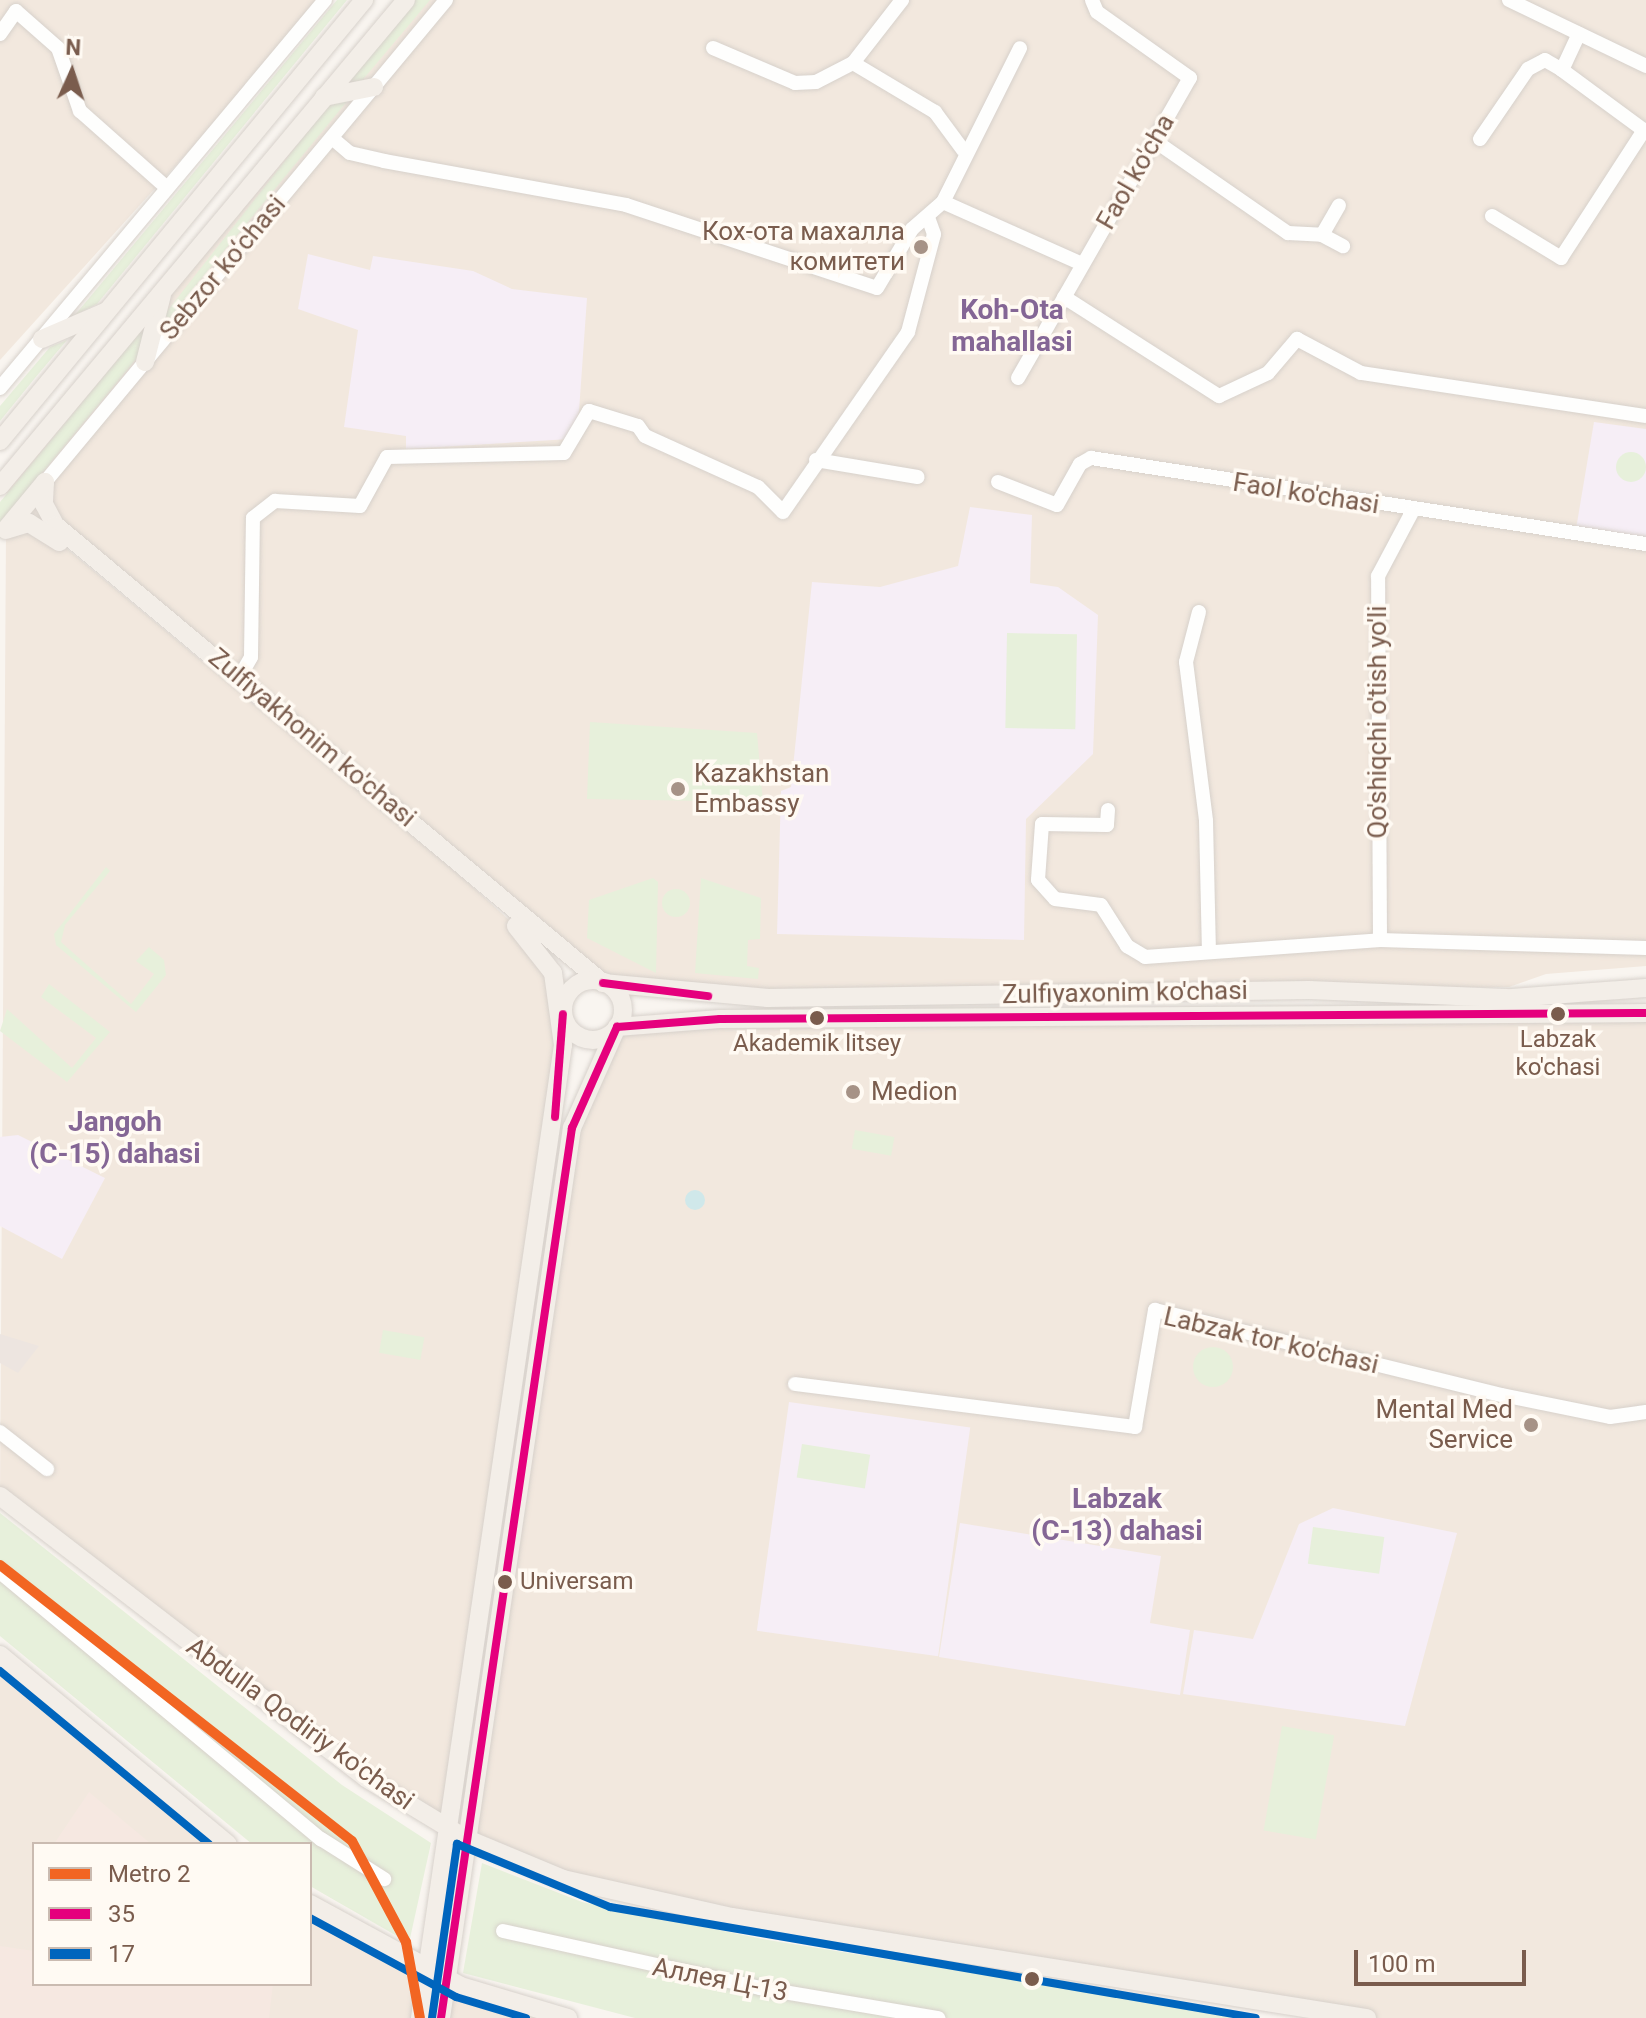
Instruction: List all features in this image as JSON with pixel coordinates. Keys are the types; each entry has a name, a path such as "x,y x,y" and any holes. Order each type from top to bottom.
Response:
{"main road":[{"path":"0,441 364,0"},
{"name":"Sebzor ko‘chasi","path":"0,486 406,0"},
{"path":"324,97 374,87"},
{"path":"208,188 232,207"},
{"path":"145,362 164,287"},
{"path":"42,339 108,311"},
{"name":"Sebzor ko‘chasi","path":"3,533 45,482"},
{"name":"Zulfiyakhonim ko'chasi","path":"45,482 44,504 55,525 603,983"},
{"name":"Zulfiyakhonim ko'chasi","path":"3,533 29,523 48,533 463,878 539,950 559,988 563,1014"},
{"path":"420,2018 447,1827 533,1323 572,1128 617,1027 621,1001 603,983 574,987 563,1014 533,1323 441,2018"},
{"name":"Zulfiyaxonim ko'chasi","path":"603,983 768,998 1309,990 1512,998 1646,988"},
{"path":"563,1014 580,1038 601,1039 617,1027"},
{"name":"Zulfiyaxonim ko'chasi","path":"617,1027 720,1019 1640,1015"},
{"name":"Abdulla Qodiriy ko'chasi","path":"0,1496 342,1760 465,1838 612,1895 1367,2018"},
{"path":"0,1655 226,1842"},
{"path":"312,1905 447,1979 568,2018"},
{"name":"Abdulla Qodiriy ko'chasi","path":"1246,2000 1284,2018"}],"street":[{"path":"0,388 325,0"},
{"name":"Sebzor ko‘chasi","path":"45,482 446,0"},
{"path":"713,48 803,84 853,63 902,0"},
{"name":"Faol ko'cha","path":"1018,378 1155,141 1188,71 1097,12 1092,0"},
{"path":"1509,0 1646,66"},
{"path":"0,34 16,11 58,48 80,111 167,188"},
{"path":"1562,70 1579,34"},
{"path":"332,138 350,153 384,161 626,205 877,288 912,229 929,220 943,202 963,150 1020,48"},
{"path":"1480,139 1536,60 1562,70 1645,131 1561,258 1492,216"},
{"path":"853,63 935,112 963,150"},
{"path":"1155,141 1288,233 1322,235 1343,246"},
{"path":"943,202 1082,264"},
{"path":"1322,235 1339,206"},
{"path":"239,678 251,657 253,518 275,501 364,504 387,457 564,453 589,411 638,426 645,436 758,487 771,508 786,509 816,460 908,332 934,234 929,220"},
{"path":"1064,297 1219,396 1268,373 1297,339 1361,373 1646,416"},
{"name":"Faol ko'chasi","path":"998,482 1057,505 1080,464 1091,458 1412,512 1646,544"},
{"path":"816,460 918,477"},
{"name":"Qo'shiqchi o'tish yo'li","path":"1380,940 1378,576 1412,512"},
{"path":"1199,612 1186,662 1206,821 1209,950"},
{"path":"1108,810 1107,825 1042,824 1038,880 1055,899 1101,905 1137,954 1380,940 1646,948"},
{"name":"Labzak tor ko'chasi","path":"795,1384 1135,1427 1155,1310 1502,1395 1610,1417 1646,1412"},
{"path":"0,1432 47,1469"},
{"path":"0,1572 321,1839 384,1879"},
{"name":"Аллея Ц-13","path":"503,1931 760,1988 938,2018"}],"shaded area":[{"path":"0,0 325,0 0,360"},
{"name":"Koh-Ota mahallasi","path":"405,0 1646,0 1646,966 1546,974 1509,987 617,996 0,488"},
{"path":"308,254 370,270 373,256 473,271 512,289 587,298 579,411 570,439 406,449 406,436 344,427 358,330 298,309"},
{"path":"1594,422 1646,429 1646,538 1576,529"},
{"path":"970,507 1032,515 1030,583 1058,587 1098,615 1093,754 1026,819 1024,940 777,934 781,791 791,787 812,582 880,587 958,566"},
{"name":"Jangoh (C-15) dahasi","path":"6,530 48,533 463,878 532,941 563,1014 447,1827 0,1496"},
{"path":"1646,1013 1646,2018 1367,2018 612,1895 465,1838 572,1128 617,1027"},
{"path":"18,1135 105,1178 62,1259 0,1226 0,1137"},
{"path":"0,1334 39,1346 18,1373 0,1363"},
{"path":"789,1402 970,1427 938,1656 757,1631"},
{"path":"1333,1508 1457,1533 1405,1726 1183,1694 1194,1630 1253,1639 1299,1524"},
{"path":"960,1523 1161,1556 1150,1623 1190,1630 1180,1695 939,1657"},
{"path":"0,1655 226,1842 32,1842 32,1986 312,1986 312,1905 427,1969 420,2018 0,2018"},
{"path":"89,1792 149,1842 55,1842"},
{"path":"0,1946 32,1951 32,1986 273,1986 269,2018 0,2018"},
{"path":"447,1979 568,2018 441,2018"}],"green space":[{"path":"337,0 347,0 97,304 75,315"},
{"path":"415,0 430,0 360,83 343,87"},
{"path":"349,99 169,318 164,315 331,102"},
{"path":"147,324 142,352 0,524 0,502"},
{"path":"67,340 0,421 0,406 50,347"},
{"path":"1631,452 1641,457 1646,467 1641,477 1631,482 1621,477 1616,467 1621,457"},
{"path":"1007,633 1077,634 1075,729 1005,728"},
{"path":"590,722 757,733 763,802 587,799"},
{"path":"106,867 110,871 65,925 61,942 131,1004 154,974 136,961 149,947 164,960 166,975 136,1012 56,945 54,934"},
{"path":"653,878 658,882 656,973 587,938 589,900"},
{"path":"701,878 761,898 760,939 748,940 747,966 759,968 758,979 695,973"},
{"path":"676,889 686,893 690,903 686,913 676,917 666,913 662,903 666,893"},
{"path":"49,984 110,1032 67,1082 0,1031 7,1009 72,1068 96,1038 41,997"},
{"path":"855,1130 894,1137 891,1156 852,1149"},
{"path":"383,1330 424,1337 420,1360 379,1353"},
{"path":"1213,1347 1227,1353 1233,1367 1227,1381 1213,1387 1199,1381 1193,1367 1199,1353"},
{"path":"802,1444 870,1455 865,1488 797,1478"},
{"path":"0,1513 342,1785 431,1843 409,1943 312,1887 312,1842 250,1842 0,1636"},
{"path":"1313,1527 1384,1537 1379,1574 1308,1564"},
{"path":"1282,1726 1334,1735 1316,1840 1264,1830"},
{"path":"482,1863 582,1902 768,1940 1253,2018 635,2018 463,1973"}],"water":[{"path":"695,1190 702,1193 705,1200 702,1207 695,1210 688,1207 685,1200 688,1193"}],"metro line":[{"name":"2","path":"0,1565 352,1841 406,1942 420,2018"}],"transit line":[{"name":"35","path":"603,983 708,996"},
{"name":"35","path":"441,2018 572,1128 617,1027 720,1019 1646,1013"},
{"name":"35","path":"555,1117 563,1014"},
{"name":"17","path":"0,1671 207,1842"},
{"name":"17","path":"432,2018 457,1844 610,1907 1256,2018"},
{"name":"17","path":"312,1919 456,1997 526,2018"}],"place":[{"name":"Кох-ота махалла комитети","path":"921,247"},
{"name":"Kazakhstan Embassy","path":"678,789"},
{"name":"Labzak ko'chasi","path":"1558,1014"},
{"name":"Akademik litsey","path":"817,1018"},
{"name":"Medion","path":"853,1092"},
{"name":"Mental Med Service","path":"1531,1425"},
{"name":"Universam","path":"505,1582"}],"district":[{"name":"Koh-Ota mahallasi","path":"1012,326"},
{"name":"Jangoh (C-15) dahasi","path":"115,1138"},
{"name":"Labzak (C-13) dahasi","path":"1117,1515"}]}
